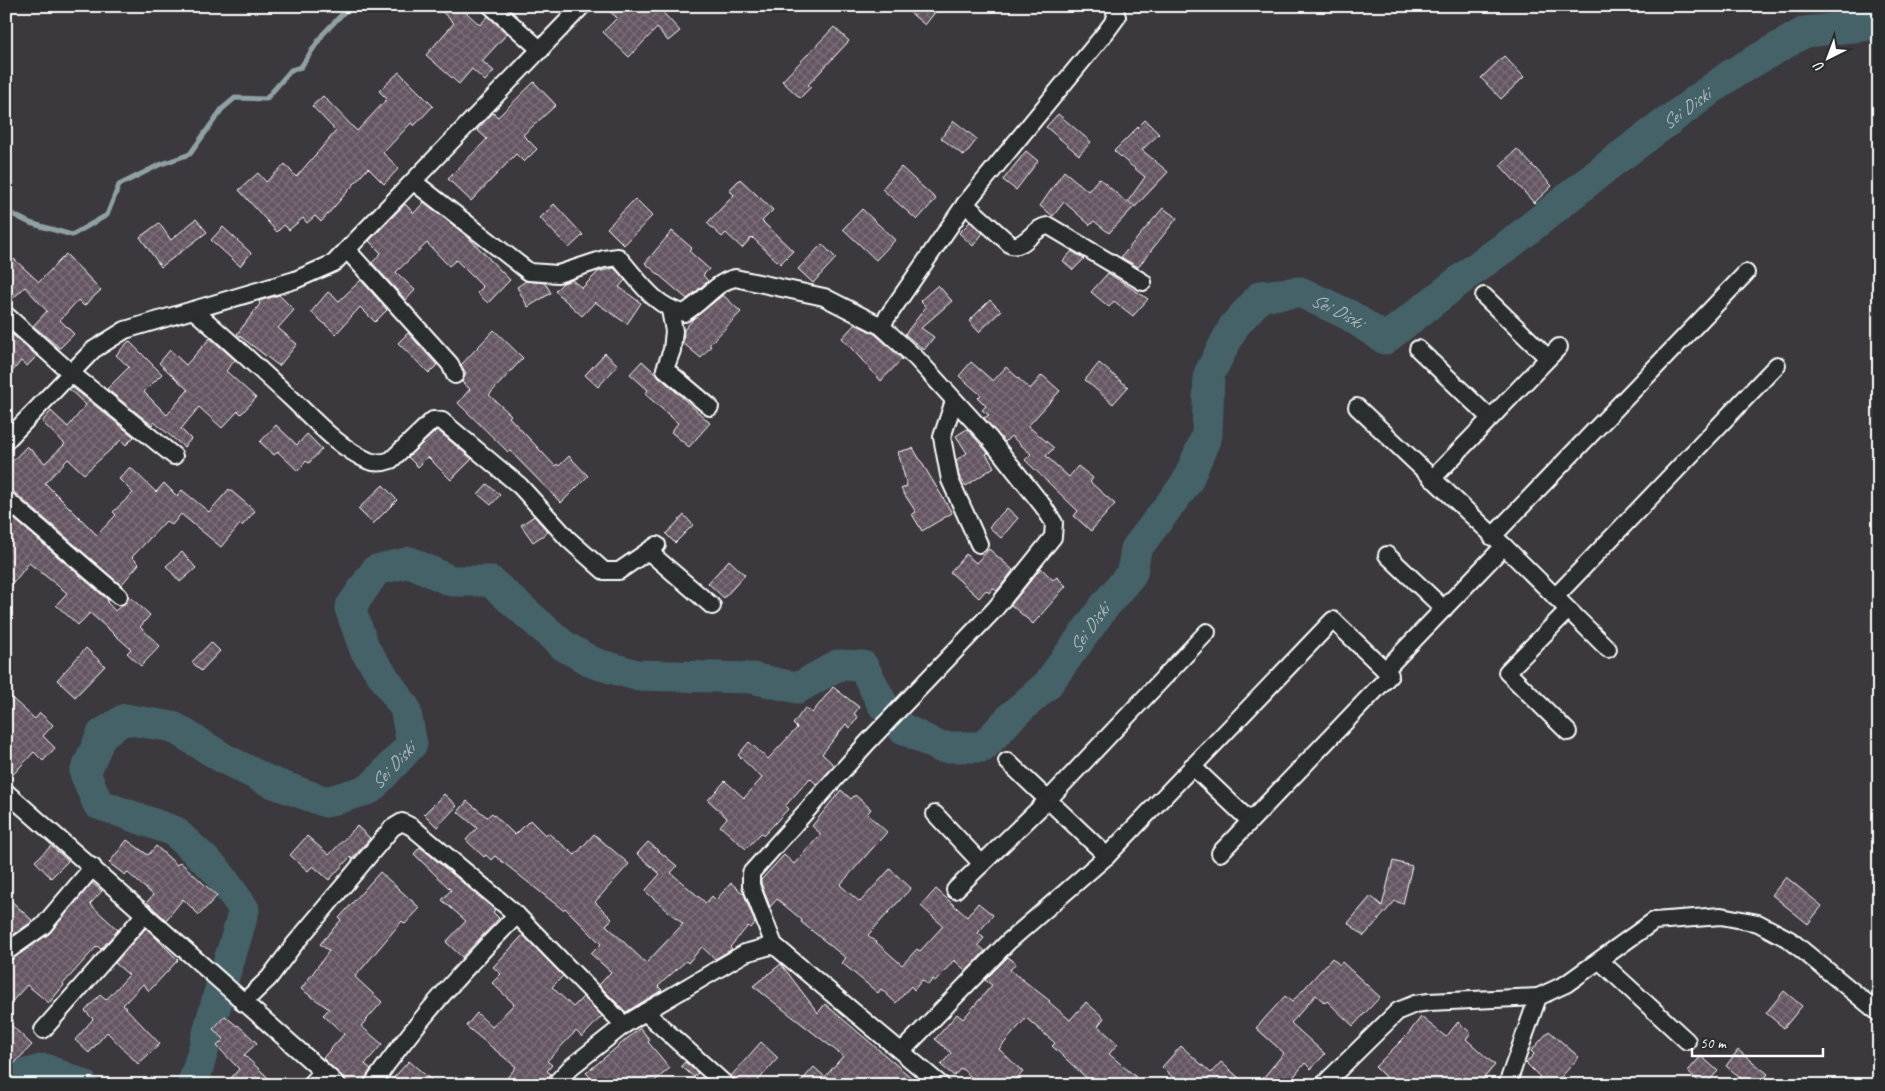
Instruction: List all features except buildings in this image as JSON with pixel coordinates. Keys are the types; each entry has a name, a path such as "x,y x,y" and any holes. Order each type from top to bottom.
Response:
{"street":[{"path":"491,6 541,50"},
{"path":"6,441 93,350 125,330 316,273 334,263 582,6"},
{"path":"881,326 965,204 1106,32 1116,17 1113,6"},
{"path":"414,182 529,272 558,274 604,259 618,257 652,297 670,310 684,313 697,306 723,280 735,278 824,297 881,326 916,359 989,438 1043,506 1054,523 1053,537 995,608 867,743 751,873 751,885 774,945 941,1085"},
{"path":"965,204 1010,245 1019,245 1039,228 1049,226 1143,282"},
{"path":"347,250 450,364 455,375"},
{"path":"1385,670 1444,609 1498,542 1746,273"},
{"path":"1432,479 1554,352 1484,296"},
{"path":"193,310 242,352 320,426 360,457 371,462 383,463 391,460 432,420 442,421 507,474 568,539 604,571 619,571 653,548 712,606"},
{"path":"670,310 674,331 672,350 665,369 710,407"},
{"path":"6,315 71,373 174,456"},
{"path":"1418,349 1490,418"},
{"path":"1555,597 1777,365"},
{"path":"954,401 942,437 950,480 979,544"},
{"path":"1357,407 1608,650"},
{"path":"6,499 119,596"},
{"path":"1387,555 1444,609"},
{"path":"1568,610 1507,672 1568,732"},
{"path":"902,1051 1008,942 1106,856 1333,620 1390,675 1220,853"},
{"path":"955,890 1048,800 1207,632"},
{"path":"1007,761 1106,856"},
{"path":"1192,766 1250,821"},
{"path":"6,792 338,1085"},
{"path":"935,814 982,864"},
{"path":"243,1003 269,978 293,946 386,836 402,822 412,827 516,915 624,1025"},
{"path":"6,952 42,926 93,867"},
{"path":"43,1030 145,914"},
{"path":"372,1085 395,1052 477,955 516,915"},
{"path":"1323,1085 1398,1011 1415,1004 1538,997 1566,984 1654,922 1721,916 1758,923 1790,940 1879,1013"},
{"path":"554,1085 571,1067 624,1025 745,953 774,945"},
{"path":"1600,961 1687,1041"},
{"path":"1508,1085 1538,997"},
{"path":"645,1012 726,1085"},
{"path":"311,1085 322,1072"}],"waterway":[{"path":"6,211 30,223 72,235 107,215 119,185 159,165 190,154 222,109 235,98 266,99 291,70 301,67 323,34 350,6"},
{"name":"Sei Diski","path":"902,728 940,747 983,747 1012,716 1047,685 1103,608 1132,573 1136,549 1187,482 1207,435 1209,374 1234,326 1261,296 1300,292 1349,315 1385,339 1477,267 1515,240 1614,161 1732,74 1805,32 1879,24"},
{"name":"Sei Diski","path":"192,1085 244,909 217,871 174,831 98,804 85,773 102,734 125,719 173,727 223,758 268,781 326,802 370,789 412,744 405,708 365,650 350,608 376,570 410,562 451,581 490,581 564,646 594,663 636,675 752,678 798,688 838,665 863,666 883,705"},
{"name":"Sei Diski","path":"9,1085 16,1077 45,1069 83,1085"}]}
